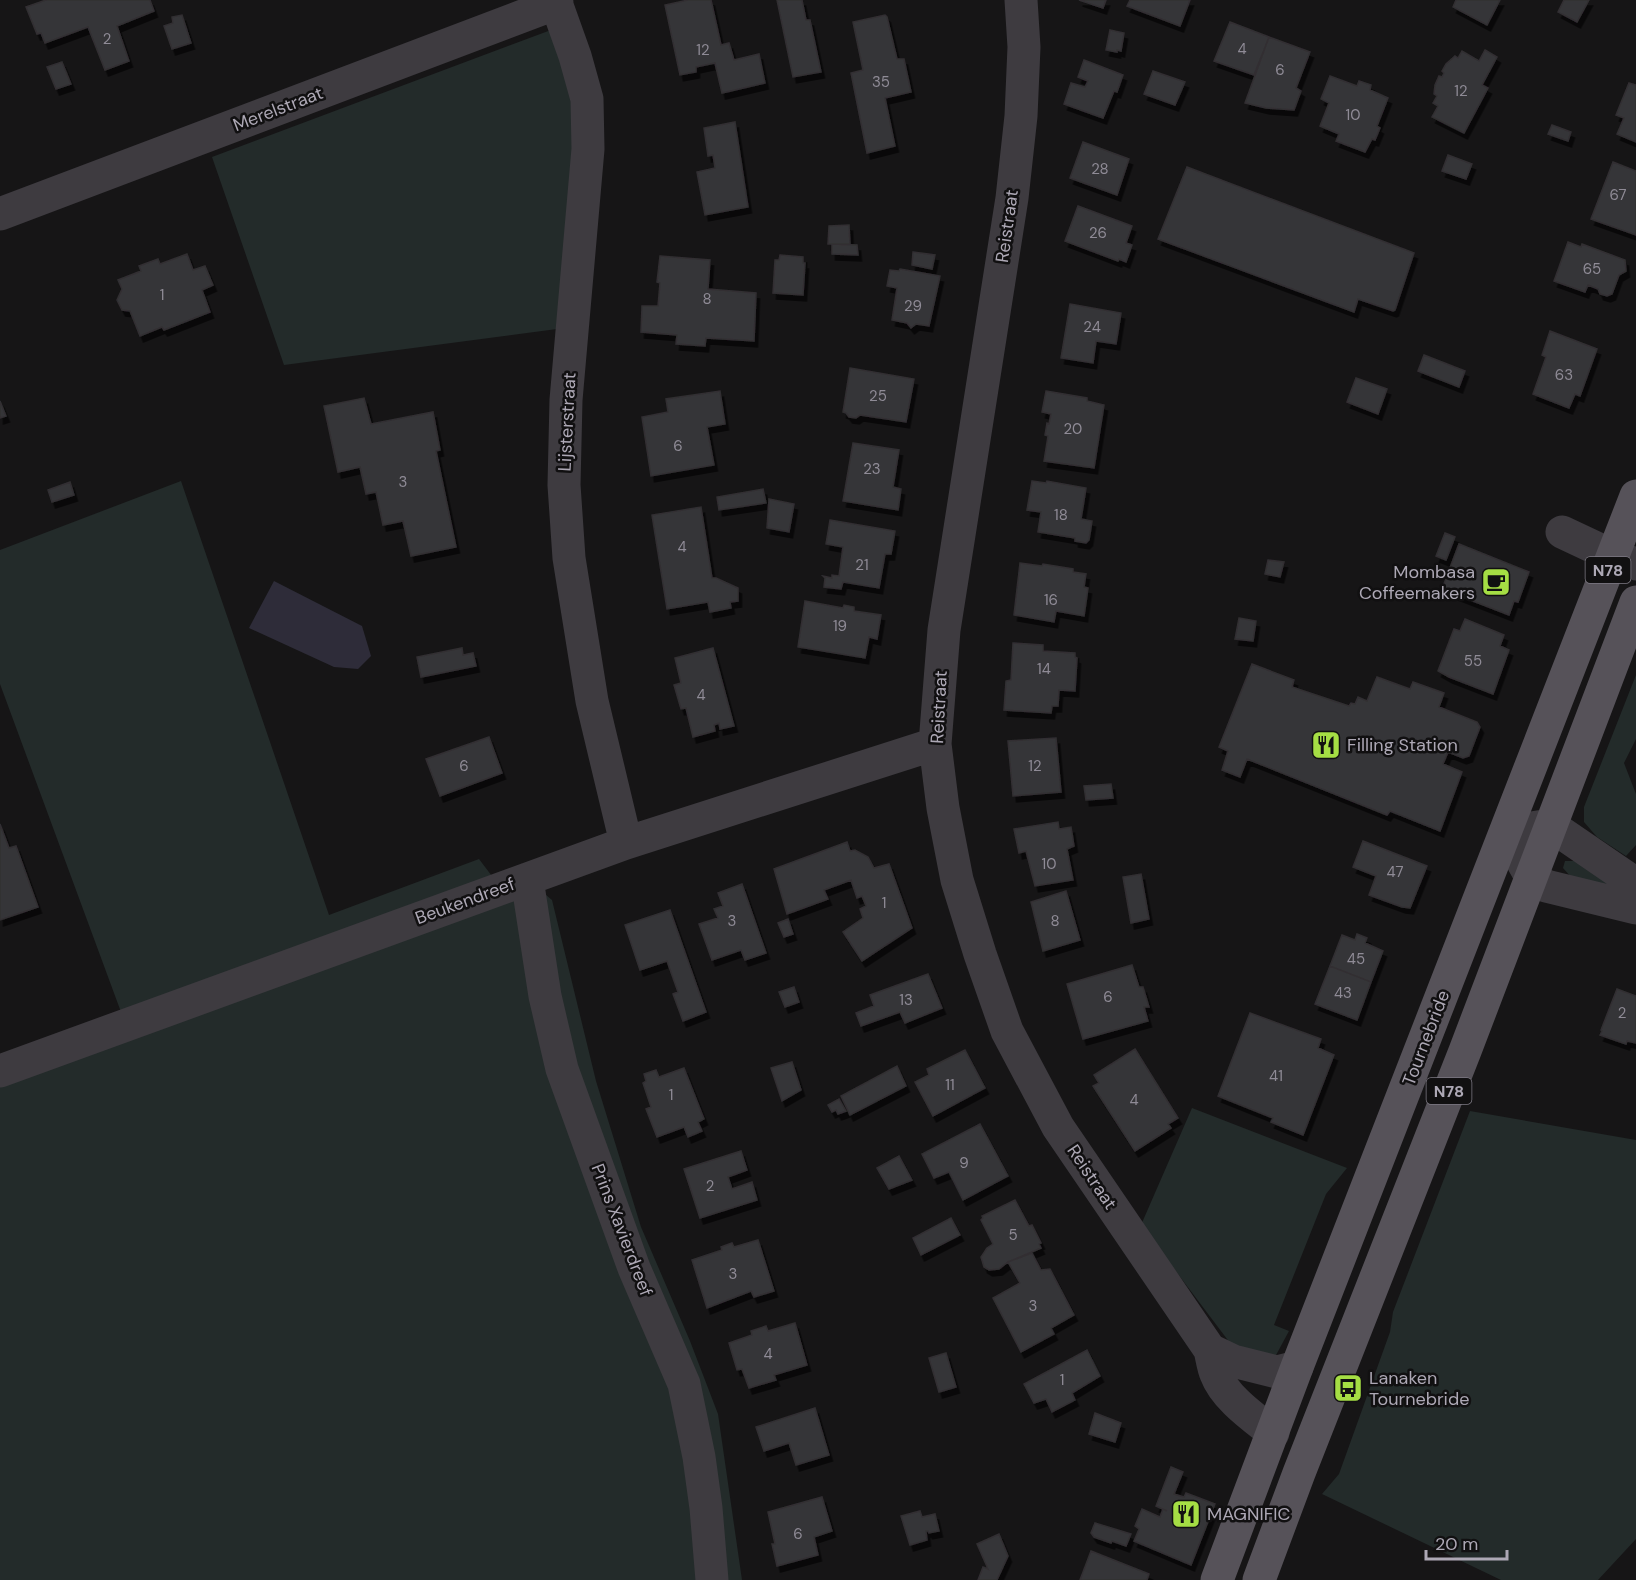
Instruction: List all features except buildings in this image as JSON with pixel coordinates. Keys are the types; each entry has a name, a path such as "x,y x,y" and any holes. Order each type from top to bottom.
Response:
{"main road":[{"name":"Tournebride","path":"1217,1580 1297,1367 1506,832 1625,560 1636,496"},
{"name":"N78","path":"1259,1580 1636,602"}],"street":[{"name":"Reistraat","path":"1021,0 1024,46 1021,116 1012,198 944,630 935,744 943,808 957,880 1007,1030 1058,1127 1210,1350 1216,1374 1226,1390 1250,1415 1273,1432"},
{"name":"Merelstraat","path":"0,214 556,2"},
{"name":"Lijsterstraat","path":"556,2 586,99 588,149 566,400 564,485 568,558 592,701 626,843"},
{"path":"1562,532 1625,560"},
{"name":"Beukendreef","path":"0,1071 626,843 935,744"},
{"path":"1636,884 1551,825 1506,832 1531,877 1546,886 1636,908"},
{"name":"Prins Xavierdreef","path":"527,879 545,996 562,1069 634,1268 684,1384 702,1478 712,1580"},
{"path":"1210,1350 1233,1361 1277,1372 1297,1367"}],"shaded area":[{"path":"551,30 576,113 557,329 284,365 212,157"},
{"path":"181,481 329,915 479,859 501,888 527,879 552,900 596,1081 641,1227 690,1341 718,1414 742,1580 0,1580 0,1057 121,1012 0,684 0,550"},
{"path":"274,581 362,626 371,656 358,669 334,667 249,628"},
{"path":"1636,675 1636,739 1624,763 1636,794 1636,845 1626,856 1597,837 1584,822 1584,807"},
{"path":"1565,861 1574,861 1631,890 1571,877 1563,868"},
{"path":"1192,1108 1347,1168 1326,1194 1274,1325 1289,1331 1275,1357 1233,1347 1141,1225"},
{"path":"1470,1111 1636,1140 1636,1539 1598,1580 1501,1580 1322,1494 1339,1474 1390,1332 1393,1312"}],"place":[{"name":"Mombasa Coffeemakers","path":"1496,582"},
{"name":"Filling Station","path":"1326,745"},
{"name":"Lanaken Tournebride","path":"1348,1388"},
{"name":"MAGNIFIC","path":"1186,1514"}]}
